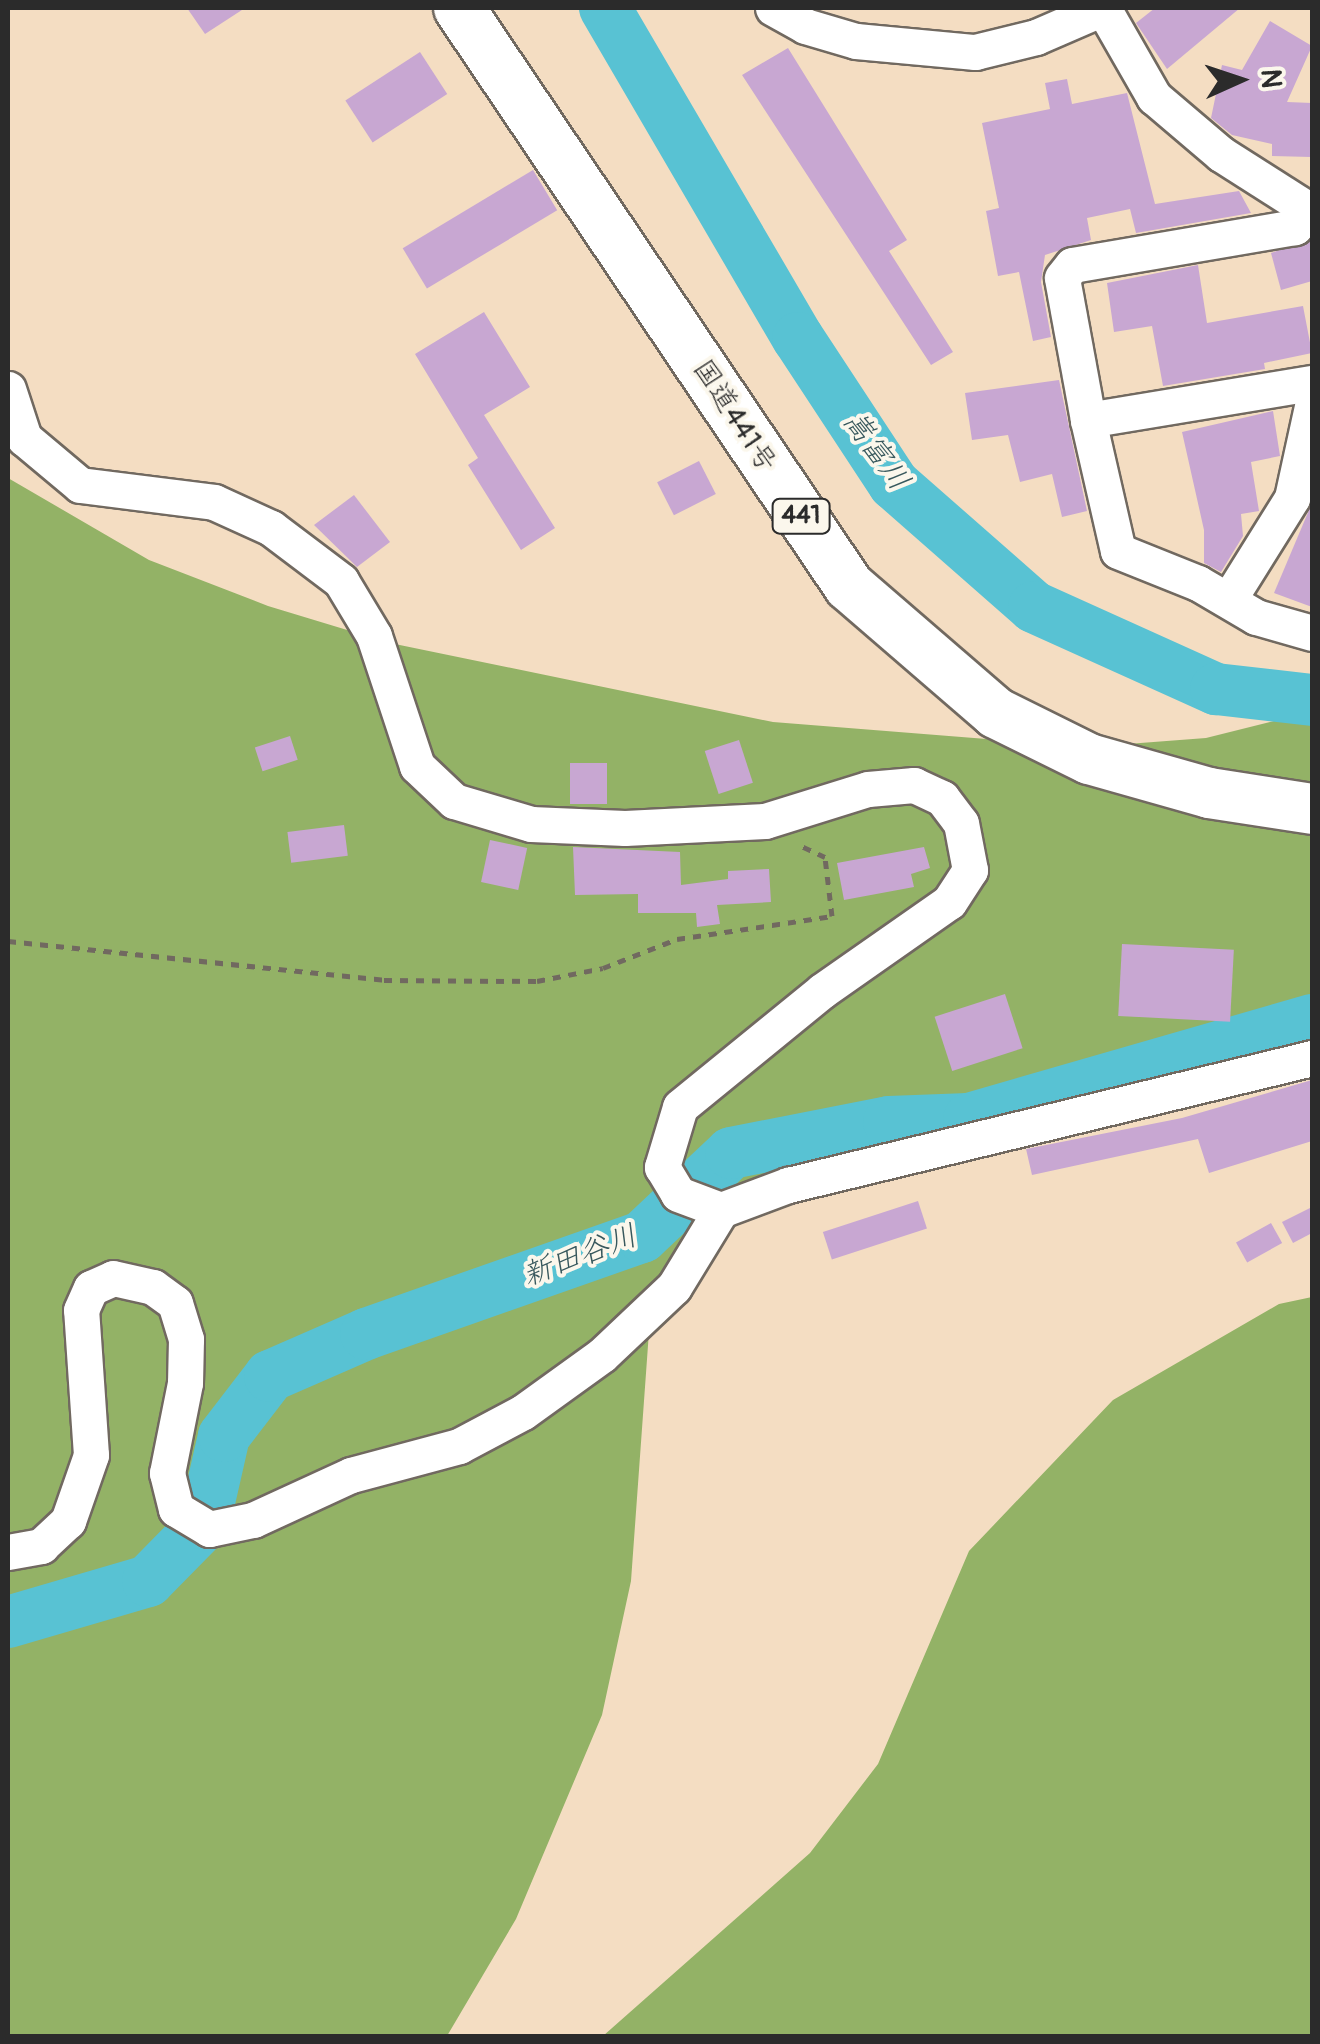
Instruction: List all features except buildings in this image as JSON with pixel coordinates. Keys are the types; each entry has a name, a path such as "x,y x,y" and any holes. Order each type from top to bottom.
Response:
{"highway":[{"name":"国道441号","path":"460,8 849,586 996,712 1089,759 1209,793 1312,809"}],"street":[{"path":"773,8 805,26 856,41 975,52 1036,37 1103,8 1154,97 1221,154 1310,210 1296,226 1072,265 1062,278 1088,420 1118,550 1229,599 1256,617 1312,634"},
{"path":"1088,420 1312,383"},
{"path":"8,388 24,438 80,485 214,502 271,528 341,581 374,636 417,766 454,801 531,824 625,828 765,821 868,790 914,786 942,798 961,824 970,870 949,902 822,990 680,1107 662,1167 678,1194 721,1210"},
{"path":"1229,599 1292,498 1312,406"},
{"path":"8,1552 40,1546 68,1521 92,1455 81,1310 91,1288 113,1278 153,1287 175,1304 186,1339 185,1384 167,1473 176,1509 209,1529 253,1520 351,1475 458,1446 523,1412 602,1354 674,1287 721,1210 788,1185 1312,1058"}],"path":[{"path":"8,941 384,980 537,981 603,968 678,940 832,916 825,858 778,836 765,821"}],"green space":[{"path":"8,478 149,560 268,606 390,643 773,722 1088,747 1206,738 1286,718 1312,702 1312,1058 799,1166 652,1290 631,1581 602,1715 516,1919 447,2036 8,2036"},
{"path":"1312,1297 1312,2036 603,2036 810,1853 878,1764 969,1551 1113,1400 1279,1304"}],"waterway":[{"name":"嵩富川","path":"605,8 798,338 894,484 1034,607 1216,689 1312,700"},
{"name":"新田谷川","path":"8,1622 148,1581 204,1524 224,1436 270,1376 366,1334 642,1237 731,1153 889,1122 969,1119 1312,1020"}]}
